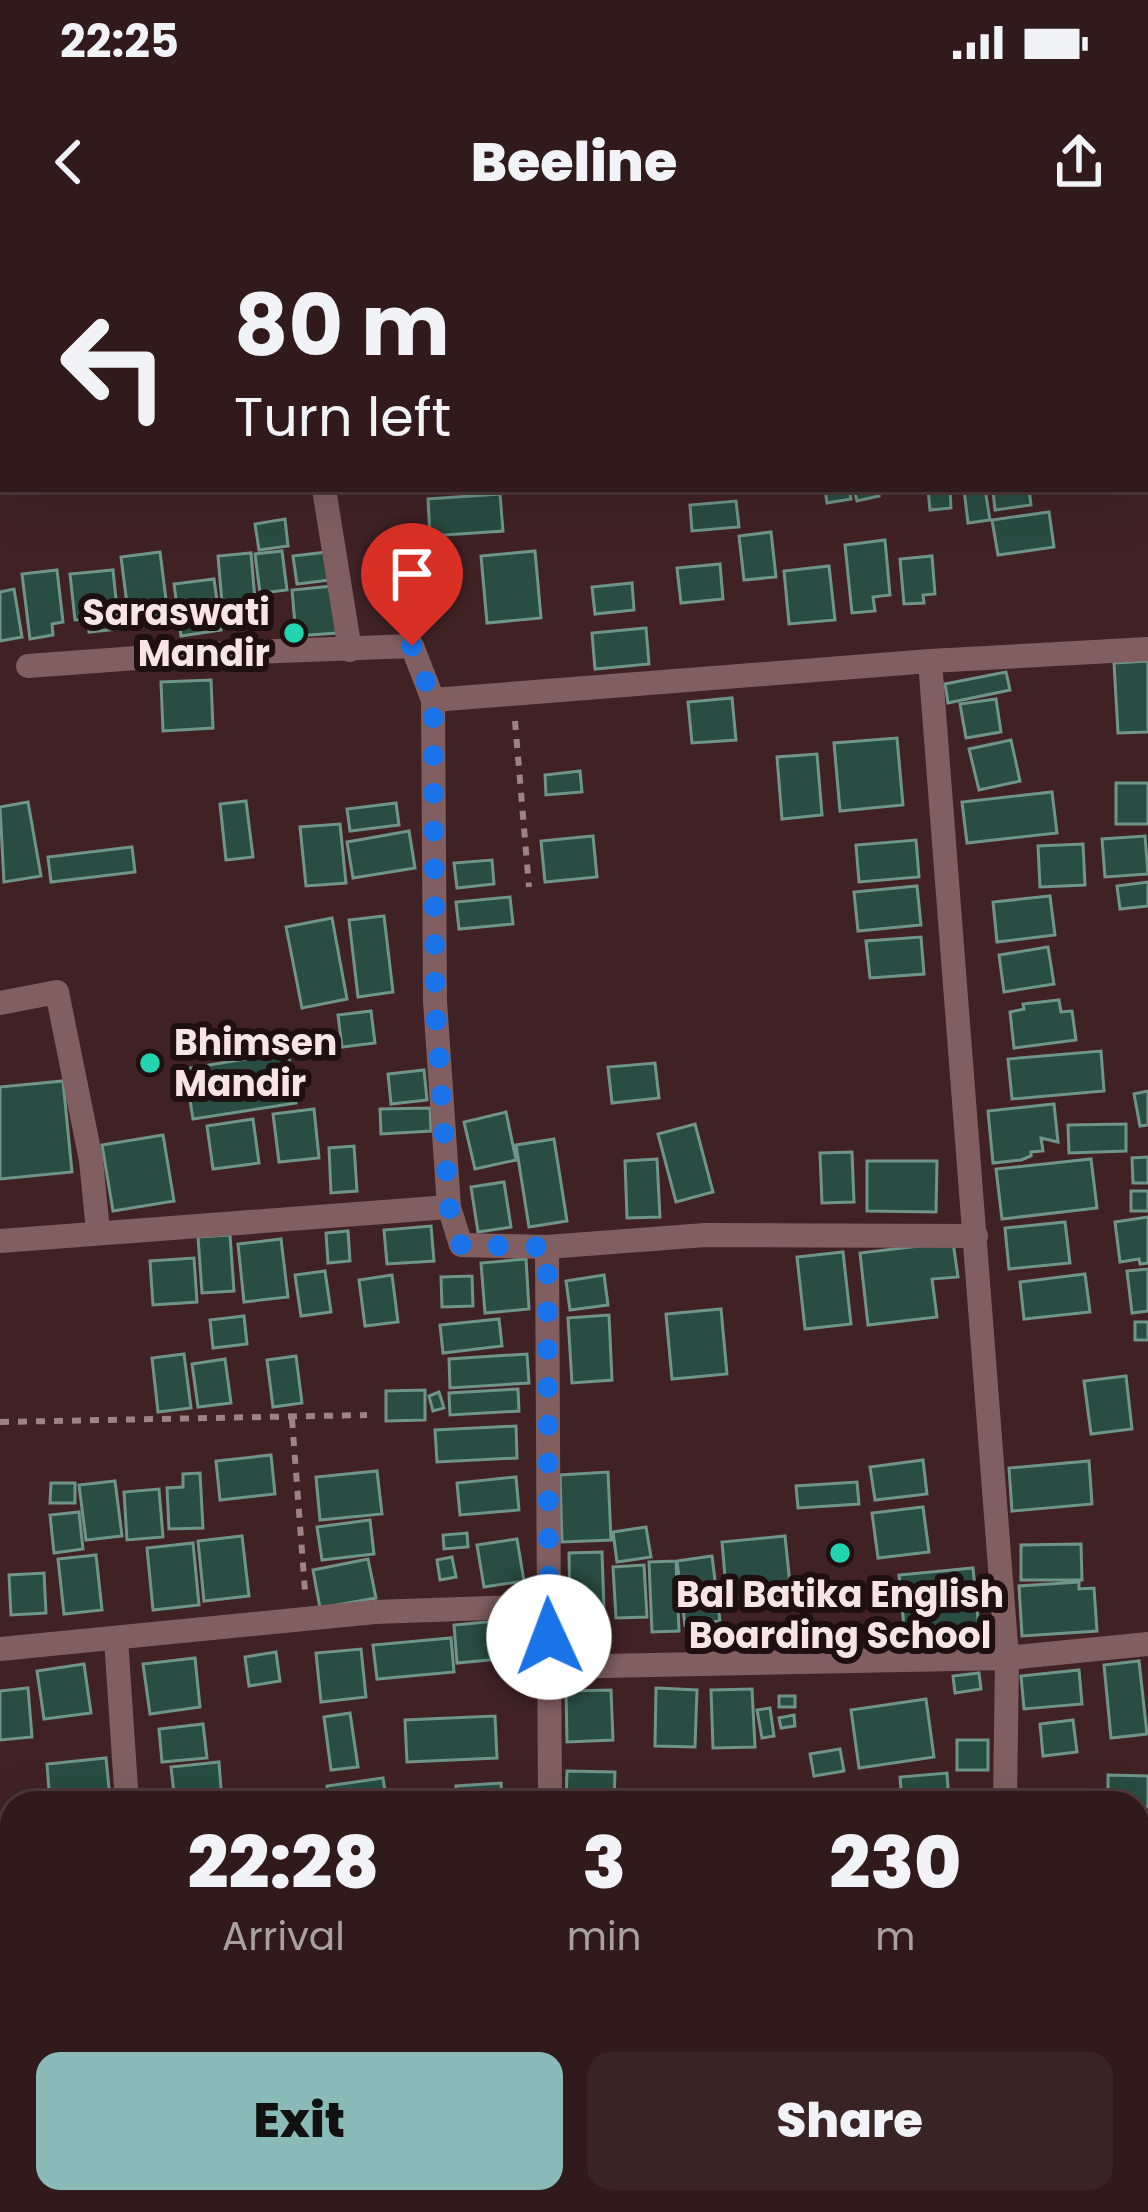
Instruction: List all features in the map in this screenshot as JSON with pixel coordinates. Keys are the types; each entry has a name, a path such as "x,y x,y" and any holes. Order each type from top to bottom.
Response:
{"street":[{"path":"324,492 350,650"},
{"path":"28,666 412,646 433,700 435,1001 449,1207 461,1245 547,1247 705,1235 976,1236"},
{"path":"433,700 1148,649"},
{"path":"930,661 1007,1658 1005,1791"},
{"path":"0,1003 57,992 91,1160 98,1231"},
{"path":"0,1241 449,1207"},
{"path":"547,1247 550,1791"},
{"path":"0,1649 307,1618 547,1606"},
{"path":"116,1639 126,1791"},
{"path":"550,1667 1007,1658 1148,1644"}],"path":[{"path":"513,694 530,886"},
{"path":"0,1422 367,1415"},
{"path":"292,1418 307,1618"}],"building":[{"path":"825,492 850,492 851,499 827,503"},
{"path":"855,492 878,492 879,496 857,501"},
{"path":"928,492 950,492 951,508 930,510"},
{"path":"964,492 985,492 990,520 968,523"},
{"path":"993,492 1029,492 1031,505 995,510"},
{"path":"500,494 503,531 430,536 428,499"},
{"path":"736,501 739,527 692,531 690,505"},
{"path":"1049,512 1054,547 998,555 992,520"},
{"path":"285,519 288,546 259,550 255,524"},
{"path":"771,532 776,577 744,580 739,536"},
{"path":"885,540 890,595 873,597 875,611 852,613 845,545"},
{"path":"282,551 287,590 260,593 255,554"},
{"path":"535,551 541,618 487,623 481,556"},
{"path":"160,552 168,615 129,620 121,557"},
{"path":"327,552 330,580 297,584 293,556"},
{"path":"251,553 255,600 222,603 218,556"},
{"path":"932,556 935,594 923,595 924,603 904,604 900,559"},
{"path":"720,564 723,599 681,603 677,568"},
{"path":"436,565 440,601 396,605 393,569"},
{"path":"829,566 835,620 789,624 784,571"},
{"path":"57,570 63,622 52,624 53,635 30,639 22,574"},
{"path":"113,570 119,629 89,632 88,619 75,620 70,574"},
{"path":"214,579 221,630 181,636 174,584"},
{"path":"632,583 634,610 595,614 592,587"},
{"path":"333,586 337,633 296,636 292,590"},
{"path":"14,589 22,637 0,641 0,592"},
{"path":"646,628 649,664 595,669 592,633"},
{"path":"1148,661 1148,732 1118,733 1114,663"},
{"path":"1006,672 1010,690 948,703 945,684"},
{"path":"211,680 213,728 163,731 161,682"},
{"path":"732,698 736,740 692,743 688,702"},
{"path":"996,699 1001,732 966,738 960,704"},
{"path":"897,738 903,805 840,811 834,743"},
{"path":"1011,740 1020,781 979,790 969,749"},
{"path":"817,754 822,815 782,819 777,757"},
{"path":"580,771 582,792 546,795 545,775"},
{"path":"1116,783 1148,783 1148,824 1116,824"},
{"path":"1052,792 1057,833 967,843 962,802"},
{"path":"246,801 253,857 226,860 220,804"},
{"path":"28,802 41,876 4,882 0,807"},
{"path":"396,803 399,825 350,831 347,809"},
{"path":"340,824 346,883 306,886 300,827"},
{"path":"409,831 415,868 353,878 347,842"},
{"path":"593,836 597,877 545,882 541,841"},
{"path":"1145,836 1148,874 1105,877 1102,839"},
{"path":"916,840 919,877 859,882 856,845"},
{"path":"1083,844 1085,885 1040,887 1038,846"},
{"path":"132,847 135,872 51,882 48,857"},
{"path":"492,860 494,884 457,888 454,863"},
{"path":"1148,882 1148,906 1120,909 1117,886"},
{"path":"917,886 921,925 858,931 854,892"},
{"path":"1050,896 1055,935 997,942 993,902"},
{"path":"510,897 513,924 459,929 456,902"},
{"path":"384,916 393,992 358,997 349,920"},
{"path":"332,918 347,999 302,1008 286,927"},
{"path":"921,937 924,974 870,978 866,941"},
{"path":"1048,947 1054,984 1004,992 999,955"},
{"path":"1059,1000 1061,1012 1072,1011 1076,1040 1014,1048 1010,1012 1024,1009 1023,1004"},
{"path":"371,1011 375,1043 342,1047 338,1015"},
{"path":"1101,1051 1104,1091 1012,1099 1008,1059"},
{"path":"288,1052 296,1103 193,1119 185,1069"},
{"path":"655,1063 659,1098 612,1103 608,1067"},
{"path":"424,1070 427,1100 391,1104 388,1074"},
{"path":"63,1081 72,1172 0,1179 0,1087"},
{"path":"1148,1091 1148,1125 1140,1126 1134,1094"},
{"path":"1054,1104 1058,1142 1041,1138 1043,1151 1031,1152 1021,1160 993,1163 988,1111"},
{"path":"430,1108 431,1131 381,1134 380,1109"},
{"path":"314,1109 319,1158 279,1162 273,1114"},
{"path":"506,1112 516,1160 475,1169 464,1122"},
{"path":"253,1119 259,1163 213,1169 207,1126"},
{"path":"695,1124 713,1192 676,1202 658,1134"},
{"path":"1126,1124 1126,1151 1069,1153 1068,1125"},
{"path":"163,1135 174,1201 113,1211 102,1145"},
{"path":"554,1139 567,1221 529,1227 516,1145"},
{"path":"354,1146 357,1191 331,1193 329,1148"},
{"path":"852,1152 854,1202 822,1203 820,1153"},
{"path":"1148,1157 1148,1183 1133,1183 1132,1158"},
{"path":"657,1159 660,1217 627,1218 625,1161"},
{"path":"1091,1159 1097,1208 1002,1219 996,1169"},
{"path":"867,1161 937,1161 936,1212 867,1211"},
{"path":"504,1182 511,1227 478,1232 471,1187"},
{"path":"1131,1191 1148,1191 1148,1211 1131,1211"},
{"path":"1148,1217 1148,1263 1140,1264 1139,1259 1120,1262 1115,1222"},
{"path":"1065,1222 1070,1263 1009,1269 1005,1228"},
{"path":"431,1226 434,1261 387,1264 384,1230"},
{"path":"348,1231 350,1261 328,1263 326,1233"},
{"path":"230,1235 234,1291 202,1293 198,1237"},
{"path":"281,1239 288,1297 244,1302 238,1244"},
{"path":"953,1242 958,1277 932,1279 937,1317 868,1325 860,1253"},
{"path":"843,1252 851,1324 805,1329 797,1257"},
{"path":"194,1258 197,1302 153,1305 150,1261"},
{"path":"526,1259 529,1309 485,1313 481,1263"},
{"path":"1148,1269 1148,1311 1132,1313 1127,1271"},
{"path":"325,1271 331,1312 301,1316 295,1275"},
{"path":"1085,1274 1090,1312 1024,1319 1020,1282"},
{"path":"392,1275 398,1322 365,1326 359,1280"},
{"path":"604,1275 608,1305 570,1310 566,1281"},
{"path":"472,1276 473,1306 442,1307 441,1277"},
{"path":"721,1309 727,1374 672,1379 666,1314"},
{"path":"609,1315 612,1380 572,1383 568,1318"},
{"path":"244,1316 247,1344 213,1348 210,1320"},
{"path":"499,1319 502,1346 443,1353 440,1325"},
{"path":"1135,1322 1148,1322 1148,1340 1135,1340"},
{"path":"184,1354 191,1408 158,1412 152,1358"},
{"path":"527,1354 529,1383 450,1388 449,1359"},
{"path":"296,1356 302,1403 273,1407 267,1360"},
{"path":"225,1359 231,1403 198,1407 192,1364"},
{"path":"1126,1376 1132,1429 1091,1434 1084,1381"},
{"path":"518,1389 519,1411 450,1415 449,1393"},
{"path":"425,1390 425,1420 386,1421 386,1391"},
{"path":"439,1392 444,1408 433,1411 429,1396"},
{"path":"516,1426 517,1458 437,1462 435,1430"},
{"path":"271,1455 275,1494 220,1500 216,1461"},
{"path":"923,1460 927,1494 875,1500 870,1467"},
{"path":"1089,1461 1092,1504 1012,1511 1009,1468"},
{"path":"377,1471 382,1514 320,1520 316,1477"},
{"path":"608,1472 611,1540 562,1542 560,1475"},
{"path":"200,1473 203,1528 169,1529 167,1488 183,1487 183,1474"},
{"path":"516,1477 519,1510 460,1515 457,1483"},
{"path":"115,1481 122,1536 86,1540 79,1485"},
{"path":"857,1482 859,1504 798,1508 796,1486"},
{"path":"51,1483 75,1483 75,1503 50,1503"},
{"path":"159,1489 163,1537 127,1540 124,1492"},
{"path":"923,1507 929,1552 878,1558 872,1513"},
{"path":"79,1512 83,1549 54,1553 50,1515"},
{"path":"370,1520 374,1554 322,1560 317,1527"},
{"path":"646,1527 651,1557 617,1562 613,1532"},
{"path":"467,1533 468,1547 444,1549 443,1535"},
{"path":"242,1536 249,1596 204,1601 198,1541"},
{"path":"785,1536 791,1594 727,1600 722,1542"},
{"path":"517,1539 524,1581 484,1587 477,1545"},
{"path":"193,1543 199,1605 153,1610 147,1548"},
{"path":"1081,1544 1082,1580 1021,1580 1021,1545"},
{"path":"602,1552 604,1609 570,1610 569,1553"},
{"path":"96,1555 102,1610 64,1614 58,1559"},
{"path":"712,1556 720,1621 685,1625 677,1561"},
{"path":"452,1557 456,1577 440,1580 437,1560"},
{"path":"368,1559 376,1598 320,1608 313,1570"},
{"path":"676,1561 679,1631 652,1632 649,1562"},
{"path":"644,1565 647,1617 616,1618 613,1567"},
{"path":"973,1568 980,1639 906,1647 899,1575"},
{"path":"44,1573 46,1613 11,1615 9,1575"},
{"path":"1079,1582 1079,1589 1094,1588 1097,1631 1022,1636 1019,1586"},
{"path":"518,1619 521,1657 457,1663 454,1625"},
{"path":"451,1638 454,1672 377,1679 373,1645"},
{"path":"361,1649 366,1697 321,1702 316,1653"},
{"path":"276,1652 280,1681 249,1686 245,1657"},
{"path":"195,1658 200,1707 150,1714 143,1664"},
{"path":"1139,1661 1147,1734 1111,1738 1104,1665"},
{"path":"84,1664 91,1713 44,1719 37,1671"},
{"path":"1079,1670 1082,1704 1024,1709 1021,1676"},
{"path":"979,1673 981,1689 955,1693 953,1676"},
{"path":"28,1688 32,1737 0,1740 0,1691"},
{"path":"656,1688 697,1690 695,1747 655,1746"},
{"path":"752,1689 755,1747 713,1748 711,1690"},
{"path":"611,1690 613,1740 567,1742 566,1691"},
{"path":"779,1696 795,1696 795,1707 779,1707"},
{"path":"926,1699 934,1757 859,1768 851,1710"},
{"path":"770,1708 774,1736 762,1738 757,1710"},
{"path":"350,1713 358,1767 331,1770 324,1717"},
{"path":"794,1715 795,1726 781,1728 779,1718"},
{"path":"495,1716 497,1758 407,1762 405,1720"},
{"path":"1073,1720 1077,1752 1043,1756 1040,1724"},
{"path":"203,1724 207,1758 162,1762 159,1729"},
{"path":"957,1740 988,1740 988,1770 957,1770"},
{"path":"840,1749 844,1771 814,1776 810,1754"},
{"path":"106,1758 109,1791 49,1791 47,1764"},
{"path":"219,1762 221,1791 174,1791 171,1767"},
{"path":"567,1771 615,1772 614,1791 566,1791"},
{"path":"947,1773 948,1791 901,1791 900,1777"},
{"path":"1108,1775 1148,1776 1148,1791 1108,1791"},
{"path":"383,1778 385,1791 328,1791 327,1786"},
{"path":"501,1783 501,1791 456,1791 456,1786"}],"place":[{"name":"Saraswati Mandir","path":"294,633"},
{"name":"Bhimsen Mandir","path":"150,1063"},
{"name":"Bal Batika English Boarding School","path":"840,1553"}],"route":[{"path":"412,646 433,700 435,1001 449,1207 461,1245 547,1247 549,1637"}]}
